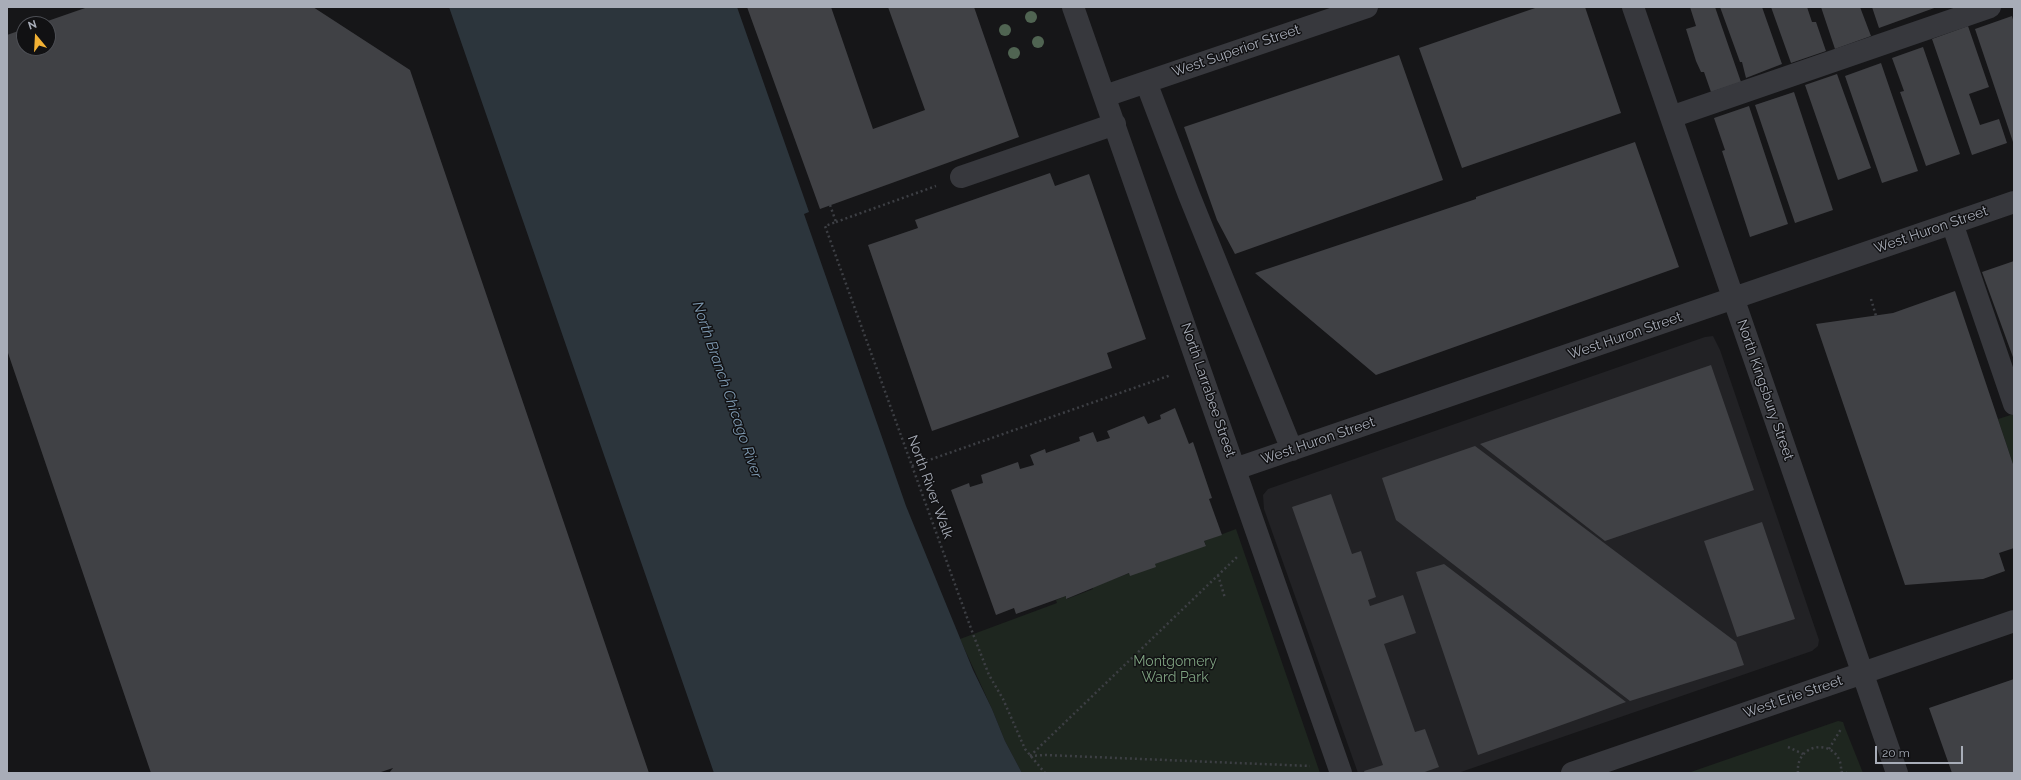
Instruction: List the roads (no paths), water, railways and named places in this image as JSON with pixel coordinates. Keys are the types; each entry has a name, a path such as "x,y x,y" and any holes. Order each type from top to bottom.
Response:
{"street":[{"name":"North Larrabee Street","path":"1074,7 1340,770"},
{"name":"West Superior Street","path":"1105,96 1367,7"},
{"name":"North Kingsbury Street","path":"1633,7 1897,773"},
{"path":"1671,117 1990,7"},
{"path":"1146,82 1292,450"},
{"path":"961,177 1115,124"},
{"name":"West Huron Street","path":"1235,470 2014,202"},
{"path":"1952,223 2014,404"},
{"name":"West Erie Street","path":"1572,773 2014,621"}],"water":[{"name":"North Branch Chicago River","path":"449,7 737,7 809,212 804,214 906,506 973,670 992,709 1005,741 1022,773 714,773"}],"park label":[{"name":"Montgomery Ward Park","path":"1175,670"}]}
